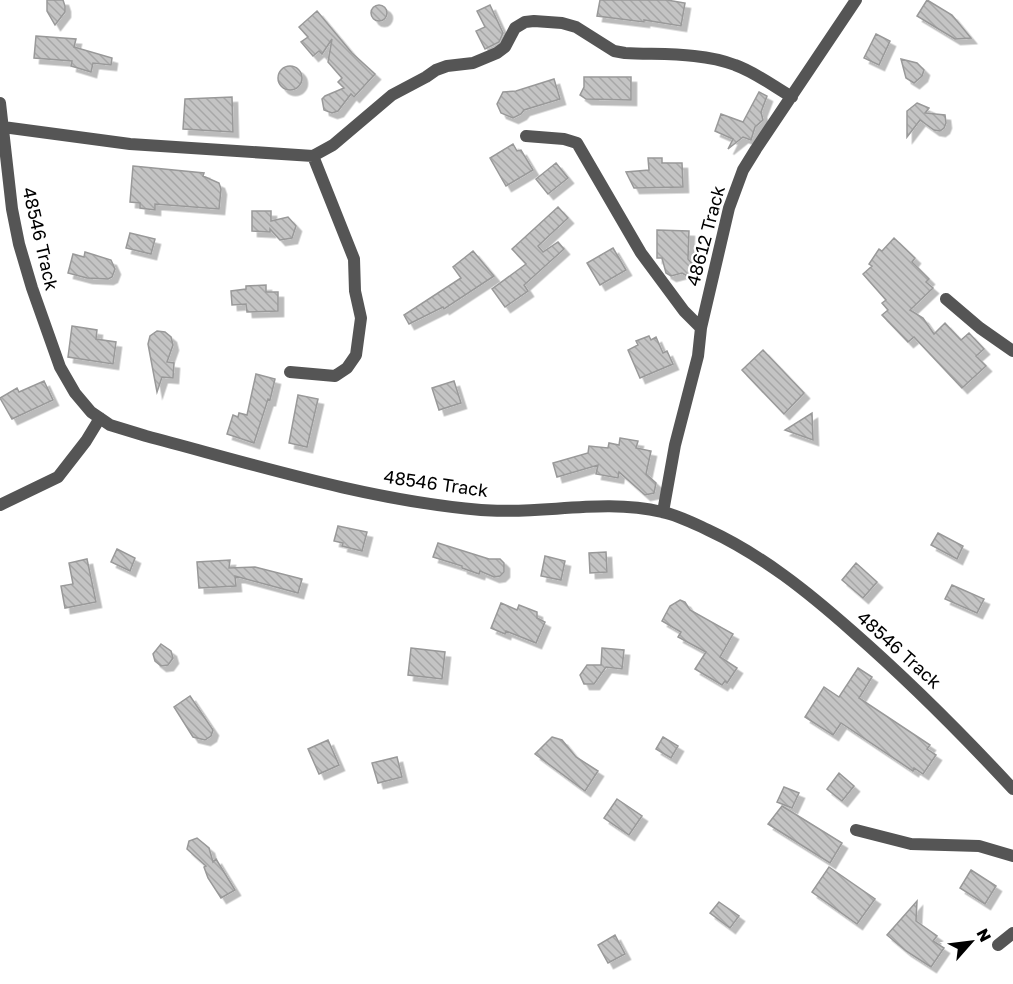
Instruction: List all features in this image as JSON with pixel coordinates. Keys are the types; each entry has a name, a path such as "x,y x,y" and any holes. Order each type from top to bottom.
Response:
{"street":[{"name":"48612 Track","path":"663,512 675,445 698,356 701,328 729,208 743,170 856,0"},
{"path":"3,127 130,144 313,156 333,144 392,95 447,66 473,63 497,53 505,47 515,28 525,22 534,21 562,23 576,27 614,51 700,57 722,61 747,70 792,97"},
{"name":"48546 Track","path":"0,109 12,208 32,288 60,367 75,393 91,412 110,425 392,498 485,510 609,507 663,512 727,539 765,562 802,589 912,685 957,728 1013,789"},
{"path":"526,136 564,139 577,143 641,254 684,311 701,328"},
{"path":"290,372 335,376 352,363 357,355 359,342 361,318 354,260 313,156"},
{"path":"946,299 980,328 1013,351"},
{"path":"0,506 57,477 86,441 100,418"},
{"path":"856,830 910,844 979,846 1013,856"},
{"path":"998,945 1013,933"}],"building":[{"path":"47,0 63,0 65,6 65,12 55,25 47,11"},
{"path":"600,0 667,0 685,3 681,26 597,16"},
{"path":"927,0 952,15 971,38 955,39 917,16"},
{"path":"376,5 382,5 387,13 385,19 376,21 371,16 371,10"},
{"path":"490,5 503,33 499,42 485,49 476,31 485,27 477,11"},
{"path":"317,11 352,53 375,74 354,97 351,94 338,111 332,113 324,110 322,99 344,88 338,82 342,78 328,62 332,39 322,54 319,51 313,56 301,42 308,37 299,27"},
{"path":"876,34 890,41 879,65 864,58"},
{"path":"36,36 76,39 74,47 112,58 111,65 93,63 91,72 71,66 72,61 34,58"},
{"path":"901,59 917,63 924,70 922,76 914,83 906,78"},
{"path":"290,66 299,69 302,78 299,87 290,90 281,87 278,78 281,69"},
{"path":"584,77 631,77 631,100 586,99 580,95 584,87"},
{"path":"554,79 560,99 524,110 513,118 501,113 497,104 503,92 516,91"},
{"path":"759,92 767,96 761,112 763,120 755,127 751,140 743,137 728,149 733,139 715,131 721,114 743,122"},
{"path":"232,97 233,132 183,129 185,99"},
{"path":"917,103 929,108 925,113 945,115 944,128 940,131 934,130 920,120 907,137 907,111"},
{"path":"513,144 517,151 521,150 533,170 506,186 490,158"},
{"path":"648,158 662,158 662,163 682,163 683,187 634,188 626,172 649,170"},
{"path":"556,163 568,178 548,194 536,179"},
{"path":"133,166 204,173 203,176 219,183 221,189 219,209 155,204 155,210 140,208 140,203 130,202"},
{"path":"558,207 568,218 538,246 543,252 558,242 564,249 524,285 528,291 505,307 492,289 526,264 512,249"},
{"path":"252,211 271,211 271,221 288,217 296,226 292,238 280,240 270,229 270,232 252,231"},
{"path":"657,230 689,231 688,259 693,265 691,278 682,273 671,276 666,273 662,258 657,258"},
{"path":"130,233 155,239 151,254 126,248"},
{"path":"894,238 915,258 912,262 929,279 926,282 933,288 910,310 923,318 934,334 945,323 961,340 969,333 984,349 976,356 986,366 962,388 914,337 908,342 882,315 888,310 882,303 886,300 863,274 872,266 869,264 879,249 882,251"},
{"path":"613,248 626,270 600,285 587,263"},
{"path":"473,251 494,276 444,309 443,307 409,324 404,315 461,278 453,267"},
{"path":"85,252 111,260 115,269 112,277 108,279 87,278 68,273 73,254 84,257"},
{"path":"266,285 266,292 278,292 278,311 247,312 246,304 232,305 231,291 246,289 246,286"},
{"path":"72,326 97,330 96,339 116,342 113,364 68,357"},
{"path":"157,331 165,332 171,337 173,345 167,362 174,363 173,378 162,377 157,392 148,344 150,336"},
{"path":"649,336 651,340 656,337 663,353 667,351 673,364 640,378 628,350 638,345 636,341"},
{"path":"763,350 804,393 784,414 742,370"},
{"path":"256,374 275,379 254,443 227,434 233,415 238,417 239,413 247,415"},
{"path":"44,381 53,400 12,419 0,398 17,388 19,392"},
{"path":"454,381 461,403 439,410 432,388"},
{"path":"298,395 318,399 307,447 289,443"},
{"path":"812,413 813,440 785,430"},
{"path":"620,438 638,441 636,448 651,451 646,474 656,483 654,493 645,495 619,472 618,478 596,474 598,465 557,477 553,463 588,453 589,446 608,448 609,443 619,445"},
{"path":"338,526 367,532 362,551 342,546 343,543 334,541"},
{"path":"938,533 963,546 957,559 931,545"},
{"path":"438,543 489,559 500,559 504,563 504,572 494,577 480,571 479,574 433,557"},
{"path":"117,549 135,558 130,571 111,562"},
{"path":"606,552 607,572 590,573 589,553"},
{"path":"545,556 565,561 561,580 541,576"},
{"path":"87,559 96,602 65,608 61,586 73,584 69,563"},
{"path":"230,560 229,568 255,567 302,579 298,593 235,576 236,586 199,588 197,562"},
{"path":"856,563 877,582 863,598 842,580"},
{"path":"952,585 984,599 977,613 945,599"},
{"path":"680,600 685,602 690,610 733,634 720,657 737,668 727,683 725,681 722,685 695,669 706,652 678,637 681,632 662,621 670,606"},
{"path":"501,603 517,610 519,605 537,612 537,618 545,622 536,643 506,631 505,634 491,628"},
{"path":"161,644 171,651 173,658 168,665 161,666 155,661 153,654"},
{"path":"411,648 445,652 442,679 408,675"},
{"path":"602,648 624,650 622,669 606,667 594,684 584,684 580,675 587,665 601,665"},
{"path":"858,668 872,677 859,698 930,745 927,749 936,755 923,774 914,768 913,771 841,723 833,735 805,717 824,687 839,697"},
{"path":"190,696 213,730 211,736 205,740 193,737 174,707"},
{"path":"552,737 562,740 576,757 598,771 585,791 535,754"},
{"path":"663,737 678,746 671,758 656,749"},
{"path":"328,740 339,765 319,774 308,749"},
{"path":"397,757 402,777 378,783 372,763"},
{"path":"839,773 854,786 842,801 827,789"},
{"path":"784,787 799,793 792,808 777,802"},
{"path":"617,799 642,816 629,835 604,818"},
{"path":"782,806 842,843 830,863 768,824"},
{"path":"197,838 209,848 213,862 216,859 235,890 221,898 208,878 204,867 206,866 187,849 189,841"},
{"path":"829,867 875,899 857,924 812,892"},
{"path":"971,870 996,886 985,904 960,888"},
{"path":"917,901 916,921 937,936 933,941 944,948 931,967 887,935"},
{"path":"719,902 739,916 730,928 710,913"},
{"path":"615,935 625,954 608,963 598,945"}]}
